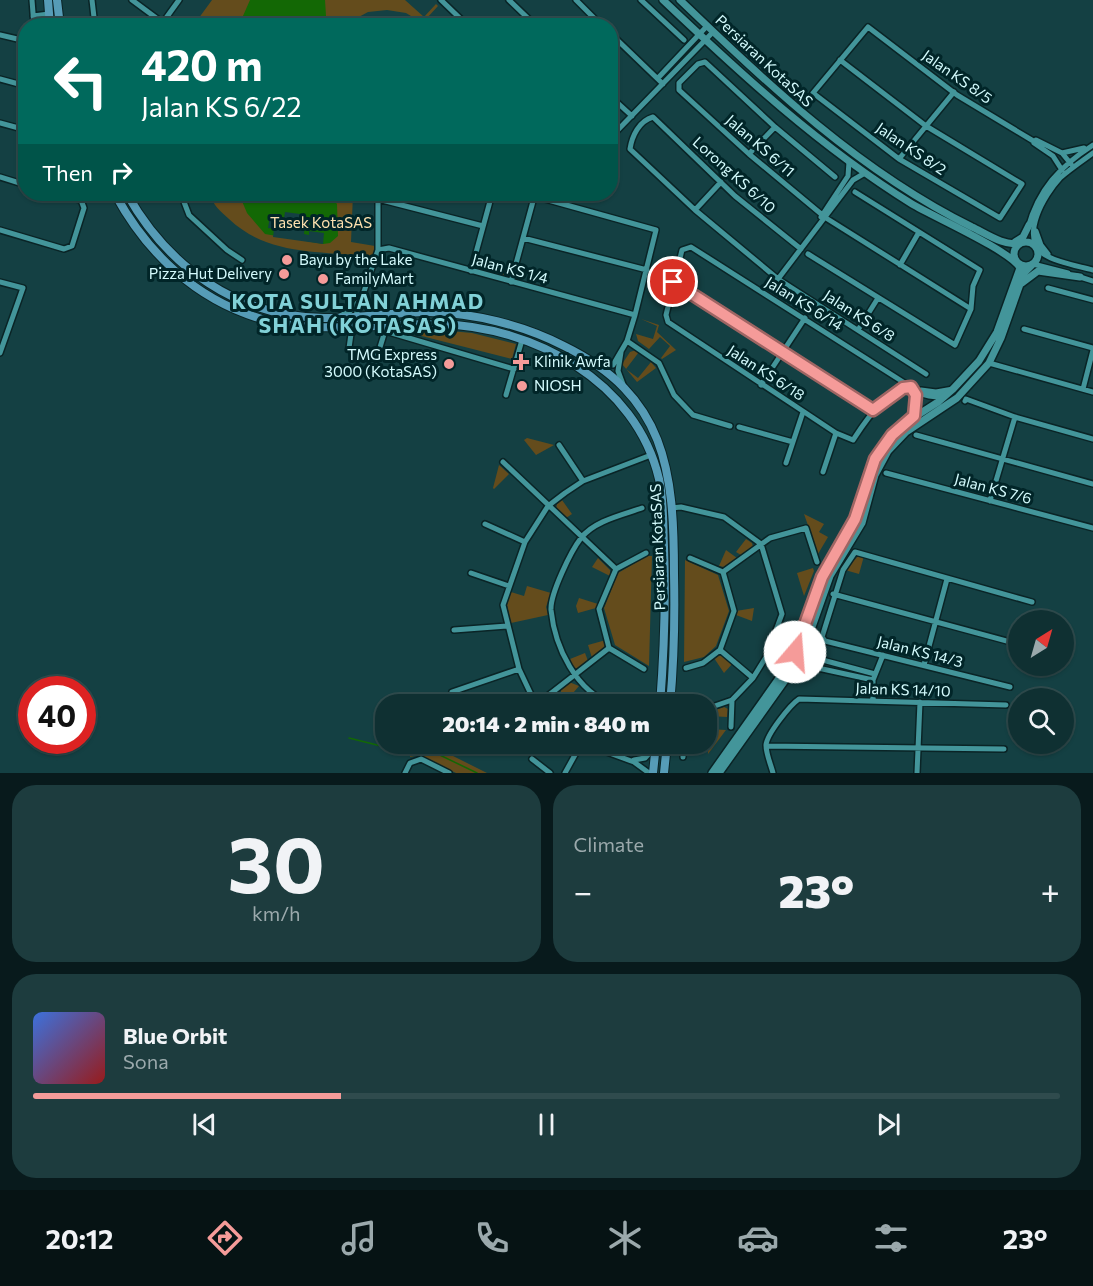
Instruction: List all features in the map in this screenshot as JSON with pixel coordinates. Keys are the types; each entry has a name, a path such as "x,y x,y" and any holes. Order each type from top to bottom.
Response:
{"main road":[{"path":"48,0 49,18"},
{"path":"57,0 59,18"},
{"name":"Persiaran KotaSAS","path":"119,201 128,219 168,265 207,294 247,314 278,323 319,327 441,324 490,331 522,340 575,364 606,387 634,424 651,455 658,477 663,508 665,584 660,694"},
{"name":"Persiaran KotaSAS","path":"132,201 160,244 181,263 213,286 243,301 273,311 304,317 337,318 428,312 491,321 540,335 597,364 624,387 642,411 659,443 669,475 673,507 674,642 671,694"},
{"path":"651,773 654,754"},
{"path":"665,771 666,754"}],"street":[{"path":"32,0 33,16 49,14"},
{"path":"92,0 94,18"},
{"path":"132,0 154,18"},
{"path":"166,18 179,0"},
{"path":"441,0 460,18"},
{"path":"509,0 528,18"},
{"path":"576,0 594,18"},
{"path":"641,0 684,40"},
{"name":"Persiaran KotaSAS","path":"663,0 781,110 865,173 922,210 1016,262 1025,266 1033,264 1093,280"},
{"name":"Persiaran KotaSAS","path":"680,0 805,117 879,172 937,208 1001,240 1013,245 1026,241 1046,256 1093,270"},
{"name":"Jalan KS 8/5","path":"840,60 868,27 954,92 1035,142"},
{"path":"658,78 699,35 710,29"},
{"path":"618,130 705,41 710,29"},
{"path":"0,34 18,39"},
{"path":"618,40 663,84"},
{"path":"840,60 926,126"},
{"name":"Jalan KS 8/2","path":"840,60 813,93 899,159 1000,218 1022,184 926,126"},
{"name":"Jalan KS 6/11","path":"775,127 705,62 698,64 679,83 679,90 823,218 971,309"},
{"path":"0,79 18,84"},
{"path":"899,159 954,92"},
{"path":"618,103 632,116"},
{"name":"Lorong KS 6/10","path":"653,117 721,182 801,249"},
{"name":"Jalan KS 6/8","path":"653,117 646,119 632,136 630,149 695,210 778,279 926,374"},
{"path":"0,123 18,128"},
{"path":"749,154 775,127 835,177"},
{"path":"1035,142 1062,153 1073,168"},
{"path":"1035,142 1053,156 1063,171"},
{"path":"1062,153 1090,147"},
{"path":"719,773 799,654 830,576 857,534 866,514 875,475 888,451 906,432 961,400 989,363 1001,338 1017,286 1020,270 1014,252 1032,226 1040,197 1070,162 1090,147"},
{"path":"1063,171 1073,168 1093,153"},
{"path":"823,218 848,176 849,162"},
{"path":"778,279 853,180 865,173"},
{"path":"0,177 18,183"},
{"path":"695,210 721,182"},
{"path":"808,254 955,345 971,309 973,286 980,270 855,192"},
{"path":"0,230 64,249 72,246 84,208 81,201"},
{"path":"184,201 189,215 227,250 242,260"},
{"path":"378,201 378,250 352,327 349,348 377,357 385,331 514,369"},
{"path":"396,201 483,226"},
{"path":"471,271 490,201"},
{"path":"511,282 532,201"},
{"path":"556,201 651,227 656,231 627,341 613,365 597,364"},
{"path":"1001,240 1017,241 1032,226"},
{"path":"799,654 822,577 855,519 875,459 892,435 951,392 992,343 1025,271 1038,258 1032,226"},
{"path":"1032,226 1041,245 1056,259"},
{"path":"900,264 919,232"},
{"path":"523,238 647,270"},
{"name":"Jalan KS 6/14","path":"673,282 682,250 691,247 912,388"},
{"name":"Jalan KS 1/4","path":"378,250 389,248 635,315"},
{"path":"994,249 1009,257 1015,265 1017,286"},
{"path":"1017,286 1038,271 1080,277"},
{"path":"0,282 23,288 0,353"},
{"path":"673,282 873,410 903,388 912,388 930,396 951,392 971,404 1093,439"},
{"name":"Jalan KS 6/18","path":"673,282 666,315 668,322 836,434 854,440 873,410"},
{"path":"1048,288 1093,300"},
{"path":"337,318 350,311 362,298"},
{"path":"362,298 371,311 386,315"},
{"path":"858,330 878,298"},
{"path":"761,385 805,318"},
{"path":"1024,329 1093,349 1083,389"},
{"path":"506,395 522,340"},
{"path":"627,341 659,363 674,395 693,415 730,426"},
{"path":"621,352 617,368 624,387"},
{"path":"989,363 1093,392"},
{"path":"912,388 916,402 912,419"},
{"path":"786,463 803,412"},
{"path":"990,501 1015,417"},
{"path":"739,427 793,442"},
{"path":"823,472 836,434"},
{"path":"916,435 1093,484"},
{"path":"559,445 583,481"},
{"path":"531,694 519,669 507,626 504,605 525,542 548,506 583,481 651,455"},
{"path":"503,462 616,569"},
{"name":"Jalan KS 7/6","path":"886,473 1093,528"},
{"path":"594,694 574,676 560,645 551,608 566,563 582,537 606,520 642,508"},
{"path":"663,508 685,508 724,517 761,544 782,614 766,657 753,678 732,700 717,705"},
{"path":"485,524 525,542"},
{"path":"723,572 770,538 806,528 817,562"},
{"path":"1008,641 833,594 843,570 855,552 1032,603"},
{"path":"644,669 609,648 599,609 616,569 646,553"},
{"path":"690,558 723,572"},
{"path":"686,668 703,663 720,650 734,611 723,572"},
{"path":"471,573 509,585"},
{"path":"924,665 947,579"},
{"name":"Jalan KS 14/3","path":"833,594 822,637 825,641 1010,687"},
{"path":"454,630 507,626"},
{"path":"550,694 609,648"},
{"path":"720,650 753,678"},
{"path":"799,654 874,677"},
{"path":"873,700 874,677 883,655"},
{"path":"794,662 874,677"},
{"path":"712,773 794,662"},
{"path":"452,692 519,669"},
{"name":"Jalan KS 14/10","path":"766,746 792,704 799,699 1006,705"},
{"path":"731,727 732,700"},
{"path":"917,773 920,702"},
{"path":"773,773 766,746 1004,749"},
{"path":"565,773 577,754"},
{"path":"612,754 629,760 651,773"},
{"path":"629,760 645,758 648,754"},
{"path":"405,773 410,763 421,759 448,773"},
{"path":"532,759 550,773"}],"green space":[{"path":"212,0 405,0 424,17 436,4 438,6 427,18 414,18 406,13 387,10 368,12 357,18 199,18"},
{"name":"Tasek KotaSAS","path":"213,201 353,201 351,242 375,246 373,257 297,250 279,246 245,231"},
{"path":"477,263 510,271 510,273 504,275 480,269"},
{"path":"641,319 659,325 657,332 676,350 662,359 670,346 660,337 649,349 638,341 636,334 653,339 657,326"},
{"path":"429,329 472,333 516,344 512,359 398,330"},
{"path":"636,350 639,352 626,369 622,364 630,352"},
{"path":"651,362 656,368 637,382 626,369 638,378"},
{"path":"527,438 554,445 536,455 524,440"},
{"path":"499,465 509,474 494,489 493,488"},
{"path":"562,500 572,514 566,518 556,509 557,504"},
{"path":"804,514 824,524 819,532 828,537 818,554"},
{"path":"746,539 752,543 753,547 741,555 736,552"},
{"path":"726,550 737,558 724,567 719,566"},
{"path":"859,555 864,556 859,574 845,570"},
{"path":"647,556 652,556 649,666 615,645 604,608 618,573"},
{"path":"598,558 610,570 610,576 592,567"},
{"path":"685,560 718,575 729,611 716,646 704,657 684,662"},
{"path":"813,568 814,571 804,596 797,573"},
{"path":"527,586 551,593 546,607 548,615 511,623 507,605 511,592 524,596"},
{"path":"579,598 598,604 596,608 578,613 576,606"},
{"path":"754,608 752,621 736,615 736,611"},
{"path":"606,640 603,650 592,658 588,645"},
{"path":"585,653 588,661 578,669 573,667 570,659"},
{"path":"724,656 733,663 724,673 714,658"},
{"path":"569,682 579,686 572,694 562,694 561,688"},
{"path":"724,707 728,709 727,717 717,716 717,709"},
{"path":"717,729 726,730 717,742"},
{"path":"411,754 449,754 487,773 456,773 420,755 410,757"}],"shaded area":[{"path":"250,0 325,0 326,18 242,18"},
{"path":"242,201 334,201 337,204 338,236 330,243 323,244 265,234 247,213"}],"pier":[{"path":"285,212 300,214 299,221 305,222 304,234 309,235 309,231 324,233 323,244 273,237 274,229 268,228 270,216 284,218"}],"waterway":[{"path":"349,738 375,744"},
{"path":"438,754 477,773"}],"place":[{"name":"Bayu by the Lake","path":"287,260"},
{"name":"Pizza Hut Delivery","path":"284,274"},
{"name":"FamilyMart","path":"323,279"},
{"name":"Klinik Awfa","path":"521,362"},
{"name":"TMG Express 3000 (KotaSAS)","path":"449,364"},
{"name":"NIOSH","path":"522,386"}],"district":[{"name":"KOTA SULTAN AHMAD SHAH (KOTASAS)","path":"358,314"}],"route":[{"path":"673,282 873,410 903,388 911,387 916,395 914,416 892,435 875,459 855,519 822,577 795,652"}]}
